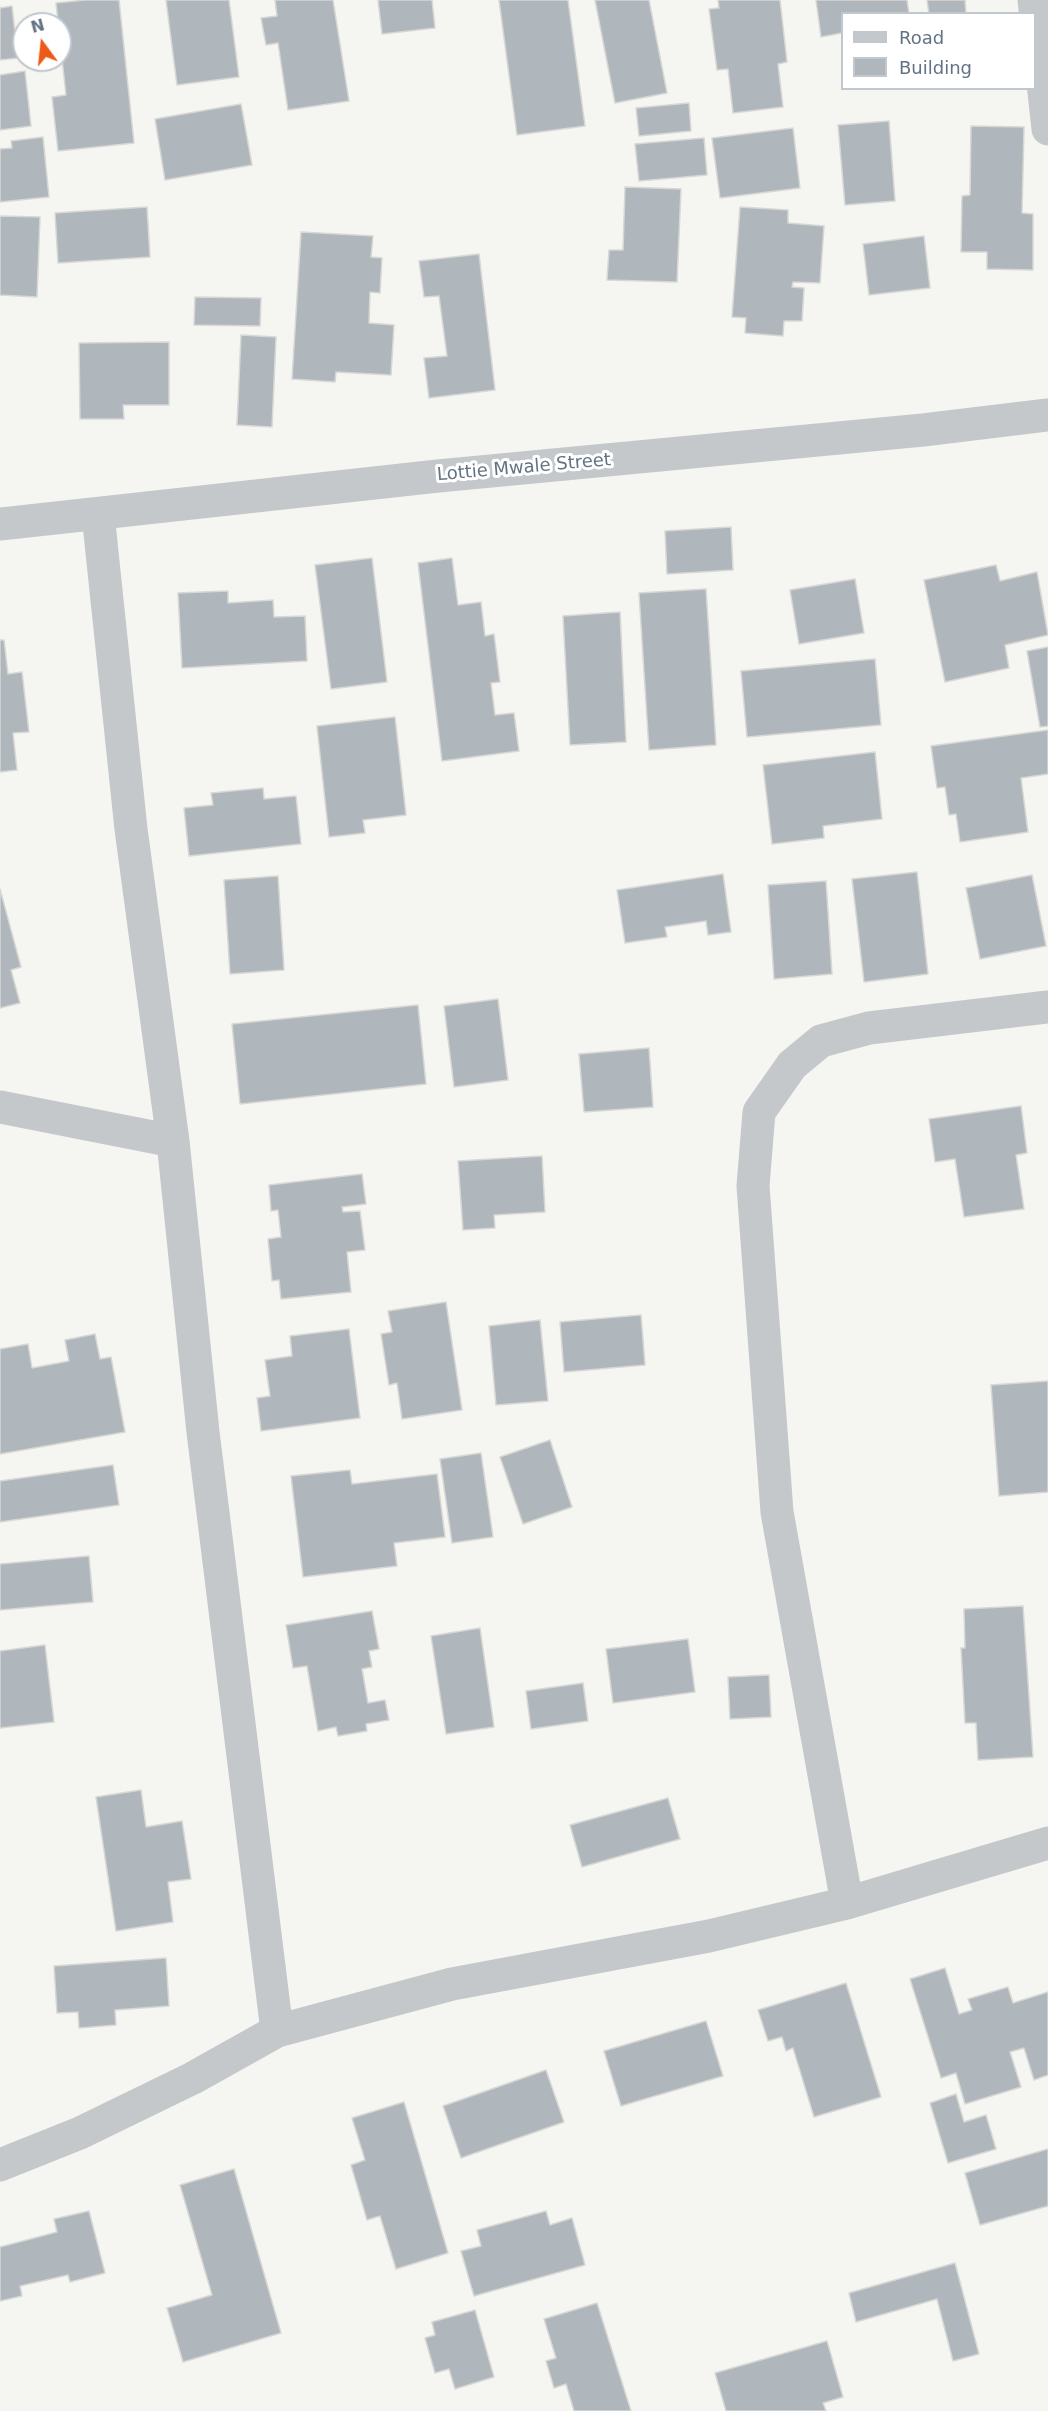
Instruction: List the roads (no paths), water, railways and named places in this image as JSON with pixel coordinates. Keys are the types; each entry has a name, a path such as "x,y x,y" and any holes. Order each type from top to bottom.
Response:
{"street":[{"path":"1036,18 1048,129"},
{"name":"Lottie Mwale Street","path":"0,524 438,476 923,430 1048,415"},
{"path":"98,514 131,829 173,1141 204,1444 277,2031"},
{"path":"847,1903 777,1512 753,1186 759,1112 792,1065 821,1041 869,1028 1048,1007"},
{"path":"0,1107 173,1141"},
{"path":"0,2165 80,2133 193,2078 277,2031 452,1984 709,1936 847,1903 1048,1843"}]}
